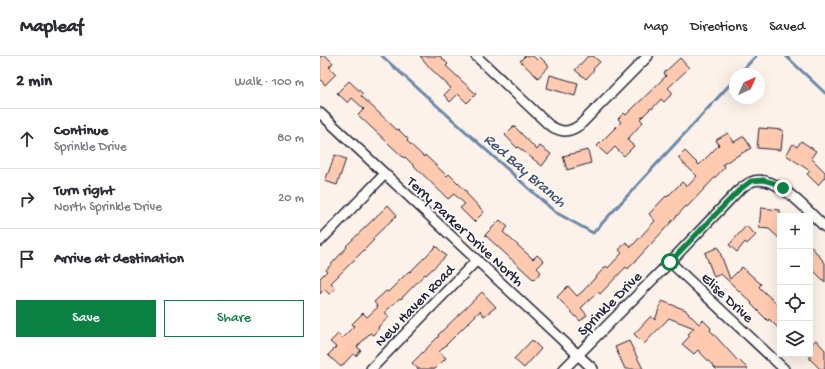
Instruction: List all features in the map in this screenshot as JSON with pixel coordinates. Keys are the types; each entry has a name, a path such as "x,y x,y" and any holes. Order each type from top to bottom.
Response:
{"street":[{"path":"476,56 549,125 558,130 566,131 572,130 580,125 648,56"},
{"name":"Terry Parker Drive North","path":"320,113 593,369"},
{"path":"320,241 385,174"},
{"name":"Sprinkle Drive","path":"564,369 738,191 751,181 763,180 774,183 783,188 825,228"},
{"name":"New Haven Road","path":"371,369 477,260"},
{"name":"Elise Drive","path":"670,262 784,369"}],"building":[{"path":"320,56 326,56 333,63 329,67 336,74 325,85 320,79"},
{"path":"420,56 440,56 448,64 446,66 476,94 467,103 458,94 450,102 444,95 451,88"},
{"path":"525,56 533,56 537,60 540,57 549,66 538,78 520,61"},
{"path":"588,56 593,56 600,62 586,79 575,70"},
{"path":"680,58 689,68 668,88 673,93 664,102 661,99 640,119 643,122 627,140 634,146 624,156 615,147 607,155 597,146 621,122 618,119 624,113 626,115 666,76 664,73"},
{"path":"550,75 578,83 575,96 547,88"},
{"path":"349,81 363,94 361,96 397,130 398,129 408,139 407,141 424,157 425,155 447,176 449,174 467,192 466,193 484,212 474,222 460,208 465,204 454,194 448,199 405,157 404,158 358,115 364,109 352,98 348,103 337,93"},
{"path":"514,126 537,150 540,146 551,154 542,166 518,147 517,148 505,135"},
{"path":"759,128 783,130 781,150 757,148"},
{"path":"728,133 734,142 744,136 751,148 723,164 725,167 687,207 686,206 628,269 626,267 600,294 598,292 581,308 587,315 580,321 557,297 568,286 577,296 583,291 606,266 608,268 622,253 619,250 626,242 631,247 655,221 649,214 666,196 667,197 682,182 687,187 697,176 678,158 685,151 699,165 719,145 716,140"},
{"path":"801,141 816,151 811,158 825,172 825,177 818,185 807,174 810,171 786,155 793,144 797,147"},
{"path":"588,150 591,163 567,170 563,156"},
{"path":"335,155 346,159 337,185 325,181"},
{"path":"388,205 397,215 372,239 374,240 331,283 336,288 329,294 324,289 320,294 320,278 327,271 326,270 347,247 346,246"},
{"path":"761,208 780,210 780,213 777,213 777,236 769,229 759,228"},
{"path":"500,220 508,227 503,232 533,259 537,255 544,261 537,268 541,272 534,280 485,235"},
{"path":"746,226 756,235 747,244 745,242 737,252 729,245"},
{"path":"436,246 446,256 426,275 425,274 401,299 400,298 385,312 389,317 378,327 379,328 373,335 370,333 357,347 361,350 356,356 353,354 341,367 328,355 336,347 330,342 338,334 342,338 354,326 352,324 363,313 367,317 378,307 374,302 386,291 388,292"},
{"path":"718,247 730,279 742,267 761,284 759,287 777,304 777,327 769,319 768,321 751,304 752,303 721,274 714,277 705,253"},
{"path":"813,249 825,263 825,282 814,271 813,272"},
{"path":"482,292 496,307 484,316 480,311 439,352 446,358 435,369 418,369 412,363"},
{"path":"662,301 686,310 699,324 703,320 738,361 739,360 748,369 716,369 698,350 694,354 682,344 690,336 688,334 694,328 669,318 644,344 634,334 651,316 655,320"},
{"path":"532,340 541,349 524,368 514,359"},
{"path":"816,340 825,350 825,369 820,369 810,359 810,357 813,357 813,342"},
{"path":"629,341 643,369 625,369 615,347"}],"waterway":[{"name":"Red Bay Branch","path":"382,56 555,212 593,233 729,86"},
{"name":"Red Bay Branch","path":"745,68 756,56"},
{"name":"Red Bay Branch","path":"786,56 825,93"}],"route":[{"path":"670,262 738,191 751,181 763,180 774,183 783,188"}]}
